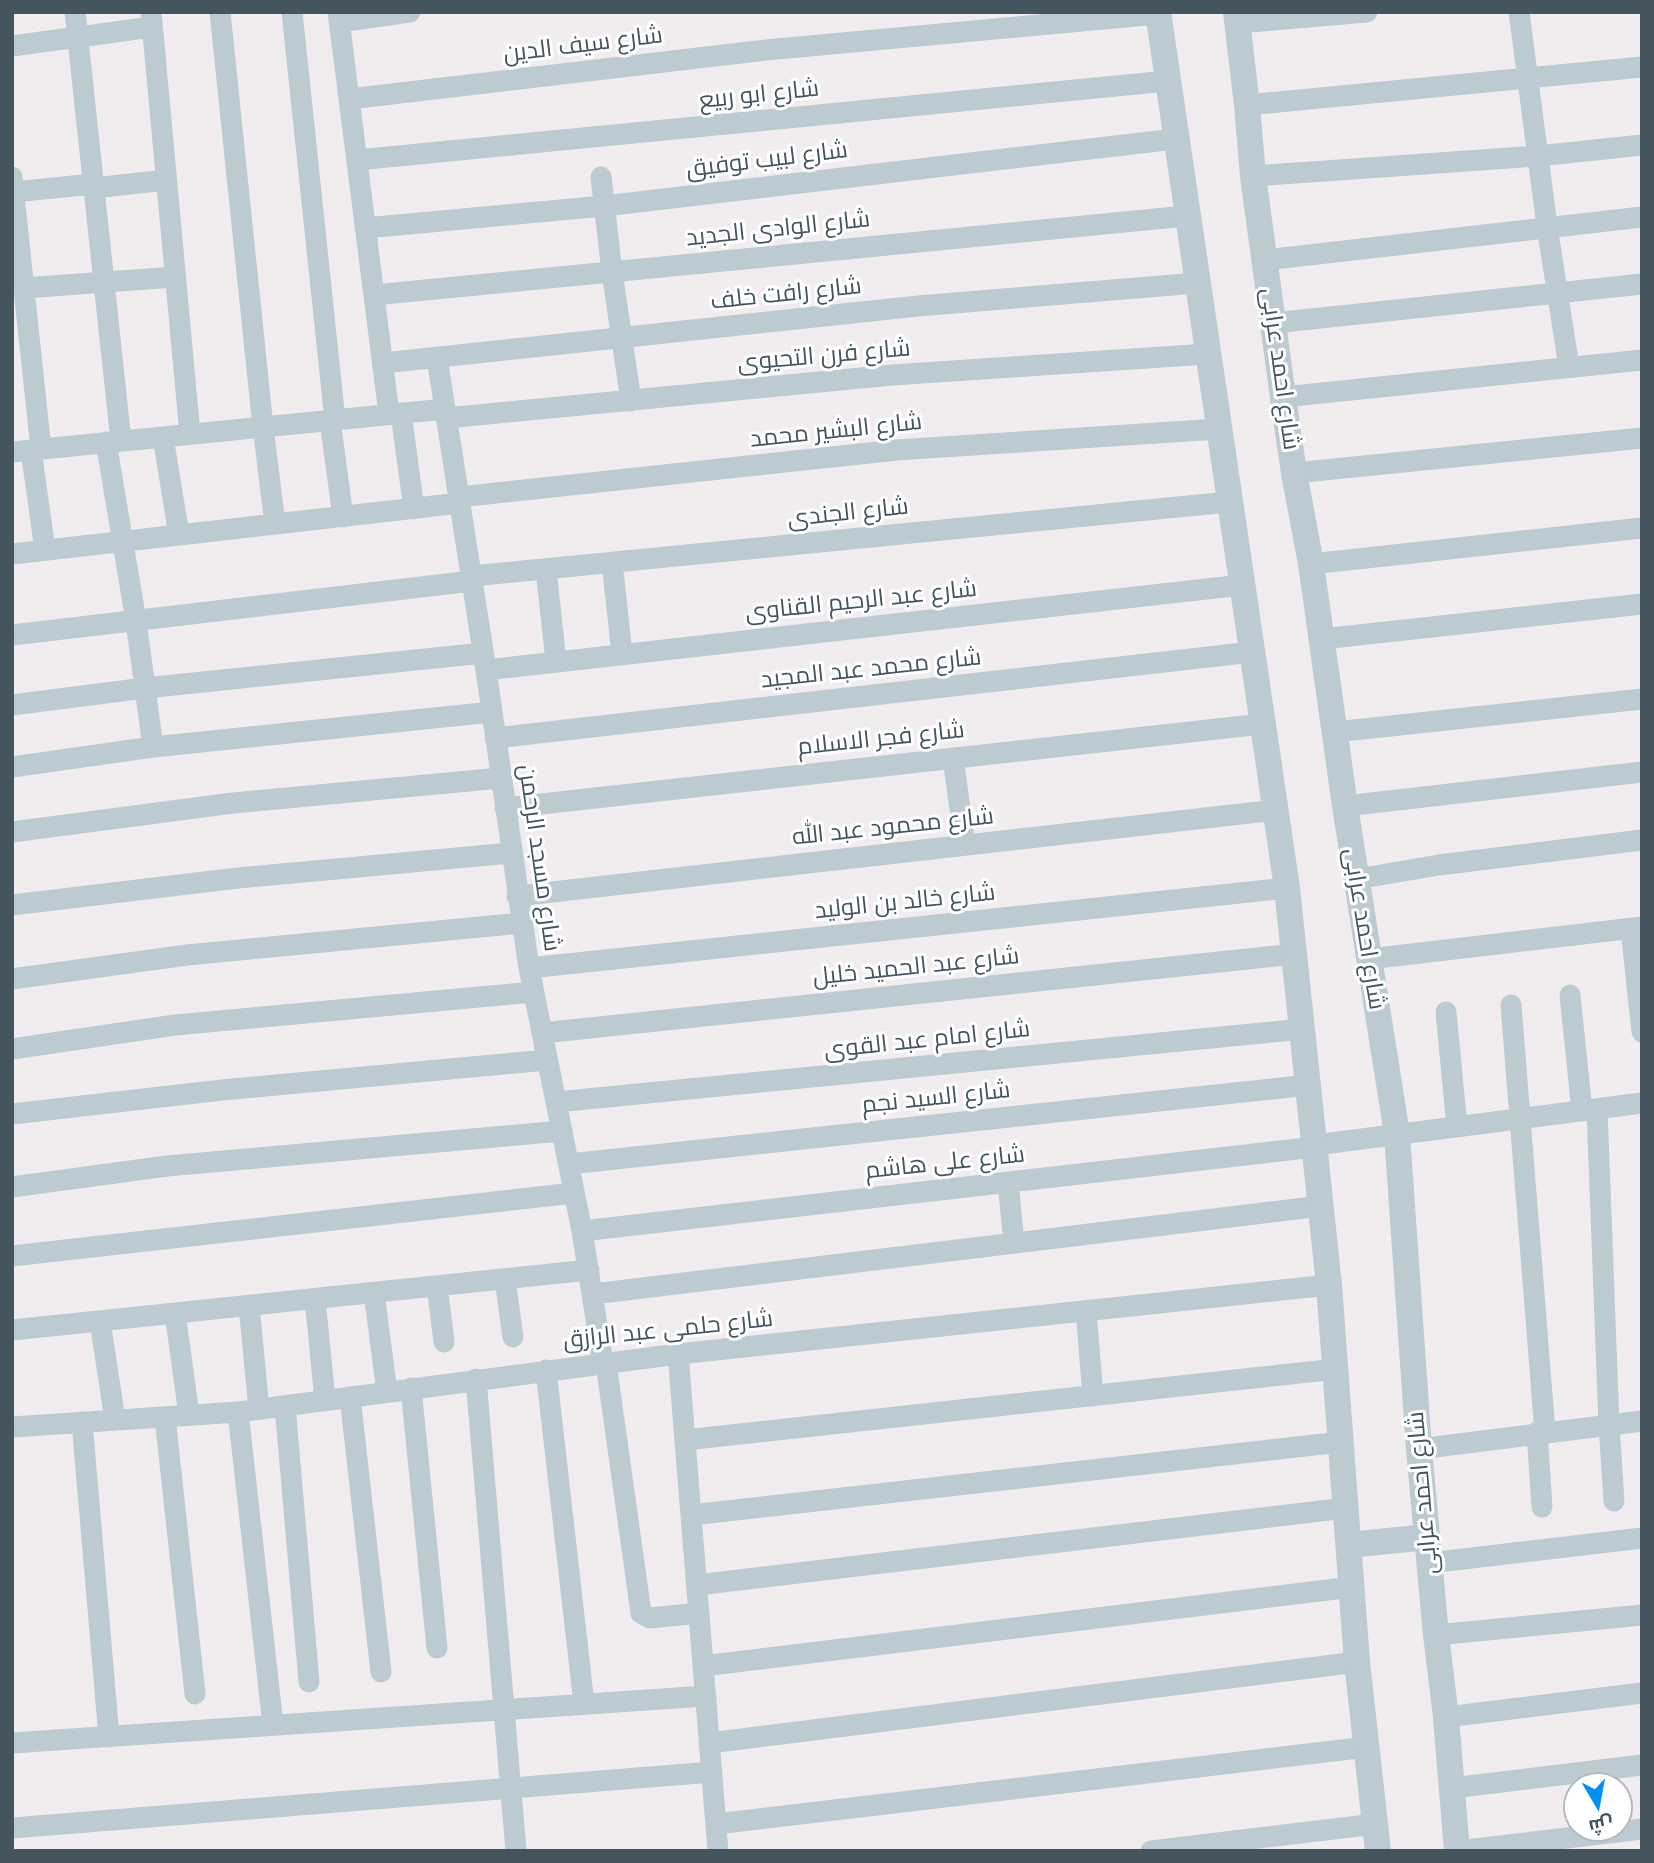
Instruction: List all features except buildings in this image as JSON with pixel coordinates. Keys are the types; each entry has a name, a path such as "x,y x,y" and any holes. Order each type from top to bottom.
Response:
{"street":[{"path":"75,12 104,282 123,542 153,747"},
{"path":"220,12 262,427 275,524"},
{"path":"292,12 343,517"},
{"path":"410,12 339,17 383,363 414,509"},
{"path":"1237,18 1367,12"},
{"path":"1520,12 1547,226 1569,367"},
{"path":"1158,13 1295,954 1329,1285 1357,1662 1378,1851"},
{"name":"شارع سيف الدين","path":"349,99 766,50 1158,13"},
{"name":"شارع احمد عرابى","path":"1237,18 1248,105 1253,176 1283,397 1311,564 1396,1134 1419,1448 1457,1851"},
{"path":"12,46 77,37 151,20 190,434"},
{"path":"1248,105 1642,67"},
{"name":"شارع ابو ربيع","path":"357,160 1167,81"},
{"name":"شارع لبيب توفيق","path":"365,228 604,206 1175,139"},
{"path":"1253,176 1538,156 1642,145"},
{"path":"601,177 631,401"},
{"path":"45,550 28,450 34,382 20,319 13,195 166,180"},
{"name":"شارع الوادى الجديد","path":"374,295 1186,216"},
{"path":"1265,260 1642,217"},
{"path":"20,283 104,282 175,277"},
{"name":"شارع رافت خلف","path":"383,363 918,306 1196,283"},
{"path":"1273,323 1642,284"},
{"name":"شارع فرن التحيوى","path":"28,450 395,414 445,414 631,401 892,375 1207,355"},
{"name":"شارع مسجد الرحمن","path":"437,358 485,661 517,896 589,1270 641,1612 650,1618 699,1613"},
{"path":"1283,397 1642,360"},
{"path":"12,383 34,382"},
{"name":"شارع البشير محمد","path":"12,554 414,509 459,500 897,450 1219,429"},
{"path":"163,436 179,535"},
{"path":"1294,473 1642,438"},
{"name":"شارع الجندى","path":"12,635 546,569 1229,502"},
{"path":"1311,564 1642,528"},
{"path":"612,562 622,654"},
{"path":"546,569 556,662"},
{"name":"شارع عبد الرحيم القناوى","path":"12,705 145,688 485,661 556,662 1242,585"},
{"path":"1322,639 1642,604"},
{"name":"شارع محمد عبد المجيد","path":"495,738 1252,652"},
{"path":"1335,732 1642,699"},
{"path":"12,767 153,747 492,712"},
{"name":"شارع فجر الاسلام","path":"505,807 1262,724"},
{"path":"953,758 965,845"},
{"path":"1345,806 1642,772"},
{"path":"12,832 233,803 501,778"},
{"name":"شارع محمود عبد الله","path":"517,896 1276,810"},
{"path":"1357,879 1439,865 1642,840"},
{"path":"12,905 238,878 511,853"},
{"name":"شارع خالد بن الوليد","path":"529,968 1287,888"},
{"path":"12,979 187,955 522,923"},
{"path":"1369,959 1636,928 1642,1032"},
{"name":"شارع عبد الحميد خليل","path":"542,1033 1295,954"},
{"path":"12,1049 175,1025 534,992"},
{"path":"1570,995 1590,1110 1614,1501"},
{"path":"1511,1005 1541,1432 1542,1507"},
{"path":"1446,1012 1457,1127"},
{"name":"شارع امام عبد القوى","path":"556,1102 1303,1029"},
{"path":"12,1114 222,1090 547,1060"},
{"name":"شارع السيد نجم","path":"569,1164 1309,1085"},
{"name":"شارع على هاشم","path":"582,1231 1315,1146 1642,1103"},
{"path":"12,1187 167,1166 562,1131"},
{"path":"1008,1182 1014,1243"},
{"path":"12,1256 574,1193"},
{"path":"593,1294 1321,1206"},
{"path":"12,1330 589,1270"},
{"path":"505,1279 513,1337"},
{"name":"شارع حلمى عبد الرازق","path":"12,1427 248,1410 678,1354 1329,1285"},
{"path":"437,1286 444,1342"},
{"path":"374,1293 387,1392"},
{"path":"315,1299 325,1400"},
{"path":"249,1306 248,1410 274,1725"},
{"path":"1086,1311 1093,1396"},
{"path":"175,1313 189,1415"},
{"path":"100,1321 115,1420"},
{"path":"678,1354 718,1851"},
{"path":"685,1440 1336,1369"},
{"path":"546,1370 584,1704"},
{"path":"475,1380 516,1851"},
{"path":"411,1388 437,1648"},
{"path":"350,1396 381,1672"},
{"path":"285,1406 309,1682"},
{"path":"165,1417 195,1694"},
{"path":"1419,1448 1642,1421"},
{"path":"82,1422 109,1737"},
{"path":"691,1516 1341,1442"},
{"path":"697,1585 1346,1508"},
{"path":"1349,1545 1428,1550 1642,1538"},
{"path":"703,1666 1352,1587"},
{"path":"1436,1635 1642,1615"},
{"path":"709,1743 1357,1662"},
{"path":"1446,1717 1642,1693"},
{"path":"12,1743 706,1696"},
{"path":"716,1824 1367,1747"},
{"path":"1452,1788 1642,1765"},
{"path":"12,1828 712,1772"},
{"path":"1151,1851 1375,1824"},
{"path":"1457,1851 1642,1829"}]}
